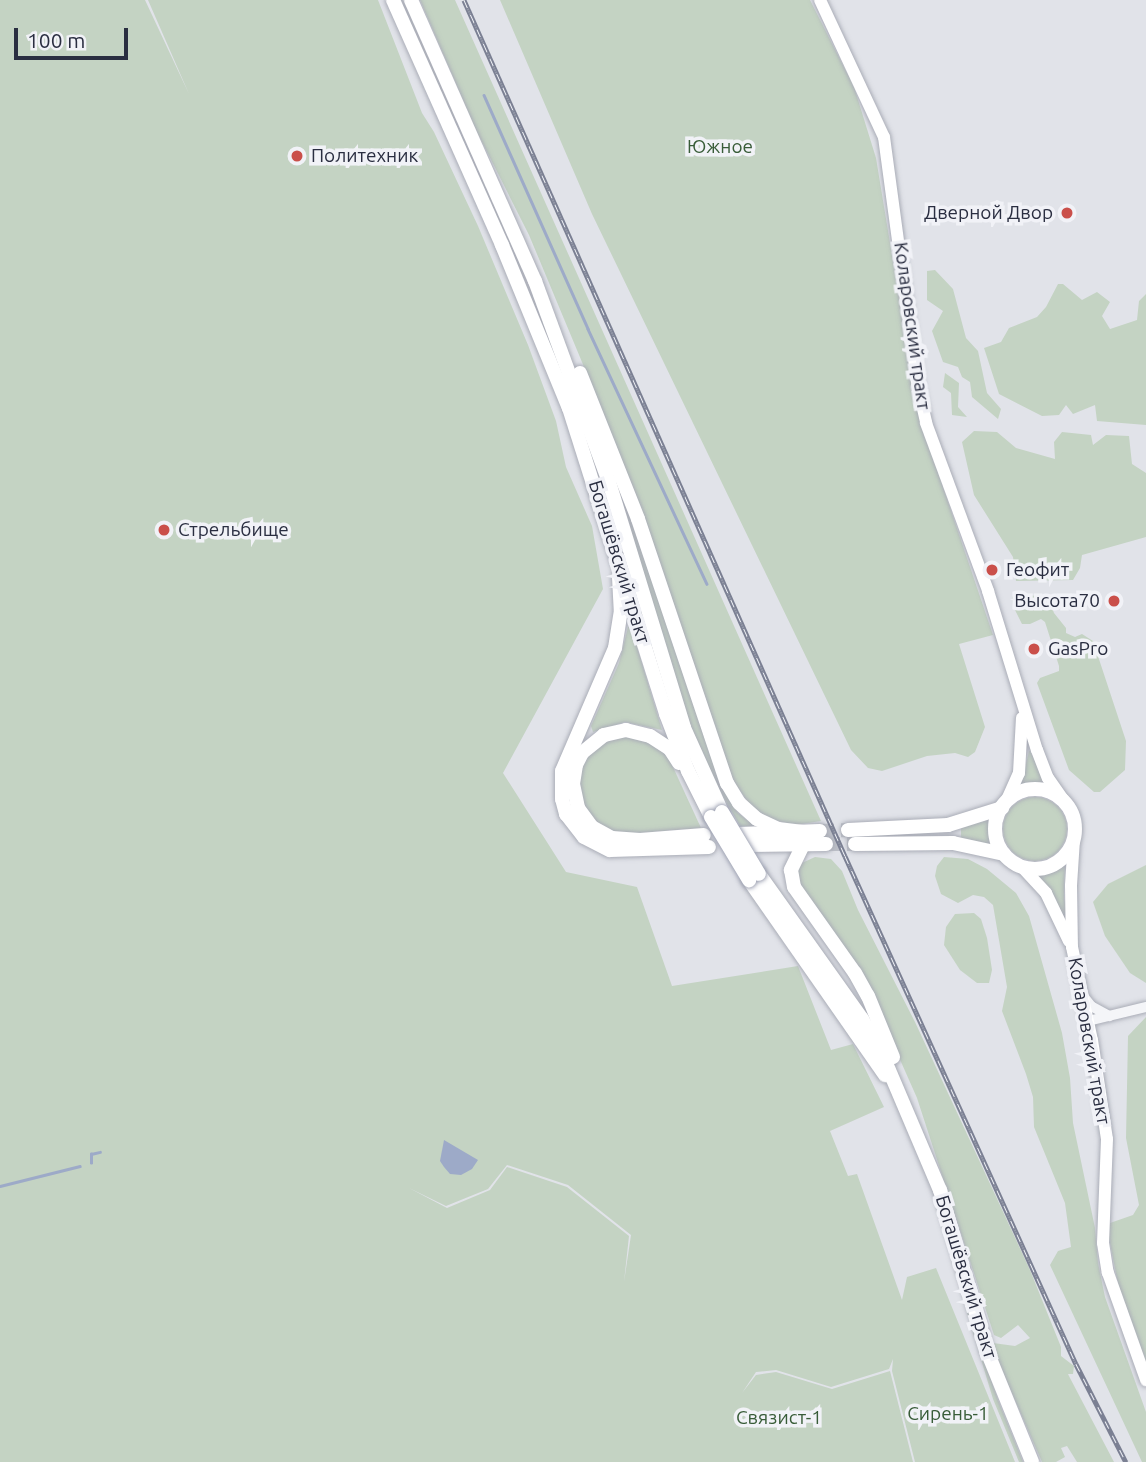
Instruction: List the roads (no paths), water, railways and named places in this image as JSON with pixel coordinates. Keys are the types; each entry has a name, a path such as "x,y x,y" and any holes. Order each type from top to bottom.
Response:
{"main road":[{"name":"Богашёвский тракт","path":"393,0 545,346 608,525 666,714 700,796 716,814 754,877 899,1093 940,1190 987,1351 1032,1462"},
{"name":"Богашёвский тракт","path":"411,0 536,281 609,482 678,710 716,814"},
{"name":"Коларовский тракт","path":"820,0 884,137 918,387 926,423 988,591 1018,694 1043,766 1064,801"},
{"path":"536,281 566,338 623,479 727,783 739,803 757,819 803,838"},
{"path":"608,525 621,587 618,632 605,675 562,771 562,799 566,814 584,837 610,850 707,841 626,840 601,833 583,819 578,808 573,773 582,753 597,740 615,732 638,732 670,749 700,796"},
{"name":"Коларовский тракт","path":"1004,805 1021,761 1023,726 1018,694"},
{"path":"848,830 948,825 1004,805 1024,791 1038,789 1052,793 1064,801 1074,819 1070,912 1072,947"},
{"path":"1004,805 996,821 996,835 1004,854"},
{"path":"803,838 793,862 791,878 868,996 895,1063 899,1093"},
{"path":"744,840 823,838"},
{"path":"1021,866 1041,869 1054,864 1069,851 1074,839"},
{"path":"855,844 953,843 1004,854 1021,866 1046,893 1072,947"},
{"name":"Коларовский тракт","path":"1072,947 1092,1040 1107,1139 1102,1243 1108,1273 1146,1380"}],"street":[{"path":"1083,996 1091,1006 1109,1016"},
{"path":"1088,1021 1146,1007"},
{"path":"1092,1040 1101,1022 1109,1016"}],"water":[{"path":"444,1140 478,1160 472,1169 461,1175 450,1174 440,1161"}],"waterway":[{"path":"484,95 588,329 707,584"},
{"path":"91,1163 91,1154 100,1152"},
{"path":"0,1186 80,1166"}],"tunnel":[{"path":"820,831 848,830"},
{"path":"826,844 855,844"}],"railway":[{"path":"464,0 845,856 1076,1364 1126,1462"}],"place":[{"name":"Политехник","path":"297,156"},
{"name":"Дверной Двор","path":"1067,213"},
{"name":"Стрельбище","path":"164,530"},
{"name":"Геофит","path":"992,570"},
{"name":"Высота70","path":"1114,601"},
{"name":"GasPro","path":"1034,649"}],"park label":[{"name":"Южное","path":"720,147"},
{"name":"Сирень-1","path":"948,1414"},
{"name":"Связист-1","path":"779,1418"}]}
